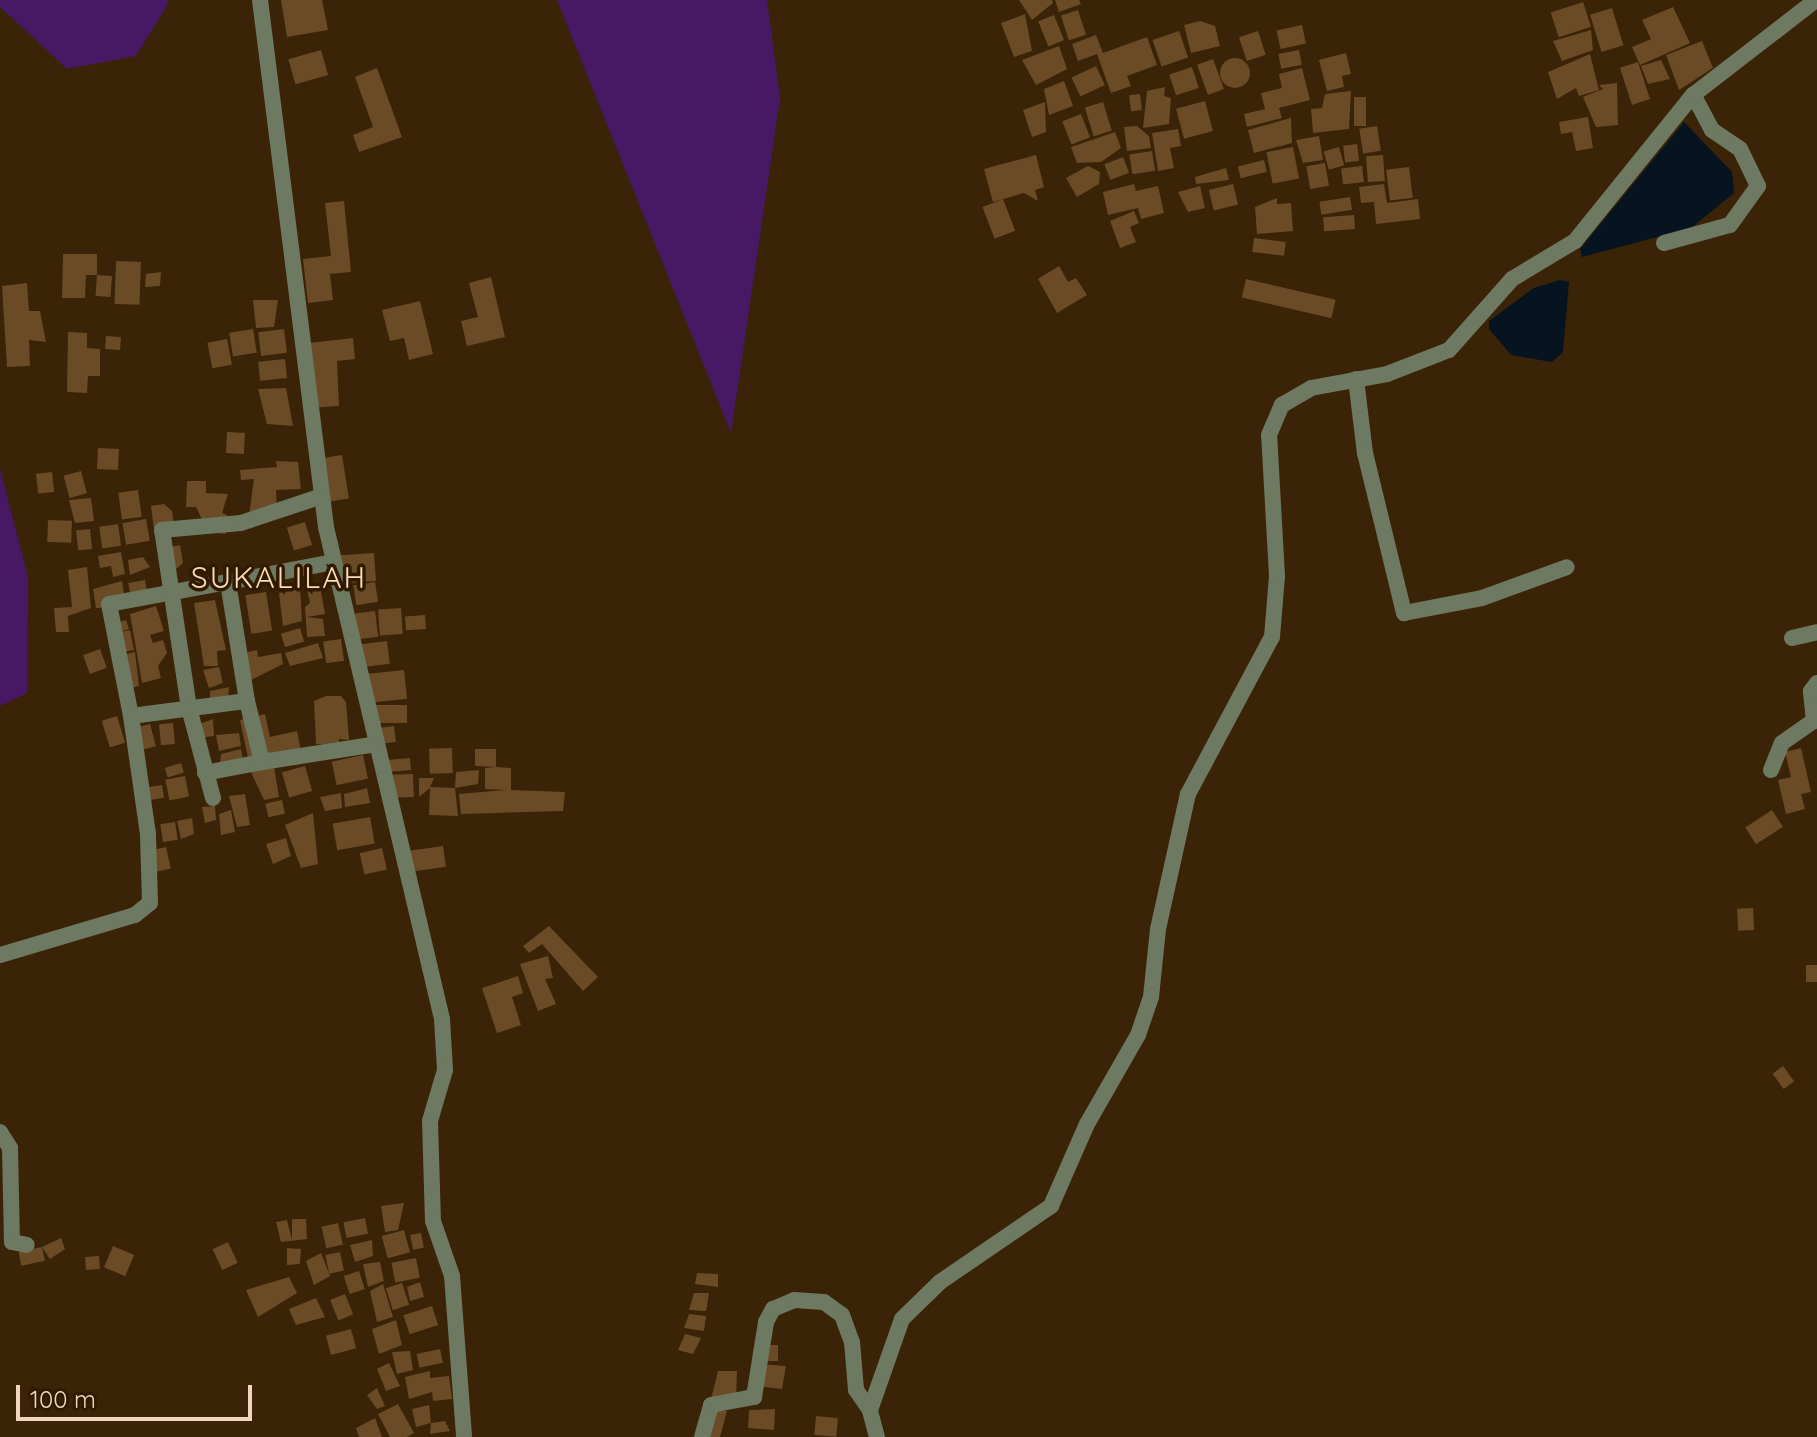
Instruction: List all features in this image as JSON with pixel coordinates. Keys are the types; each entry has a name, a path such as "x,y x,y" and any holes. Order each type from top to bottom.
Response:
{"street":[{"path":"260,0 322,496 334,562 442,1019 445,1070 430,1121 433,1221 452,1276 464,1437"},
{"path":"870,1410 902,1319 940,1282 1051,1206 1087,1124 1138,1035 1188,794 1272,637 1277,576 1269,435 1282,405 1294,395 1449,350 1512,279 1586,230 1693,95 1816,0"},
{"path":"1664,243 1730,225 1758,186 1740,149 1712,130 1693,95"},
{"path":"1356,379 1365,453 1404,613 1482,598 1567,567"},
{"path":"213,798 189,708 170,590 165,527 241,523 322,496"},
{"path":"0,955 135,915 150,903 148,834 131,716 108,607 170,590 334,562"},
{"path":"228,582 247,701 262,762"},
{"path":"1792,638 1817,632"},
{"path":"1771,770 1782,743 1814,721 1811,691 1817,683"},
{"path":"131,716 247,701"},
{"path":"205,773 377,744"},
{"path":"0,1132 10,1148 12,1242 27,1245"},
{"path":"702,1437 711,1405 754,1397 766,1322 773,1309 794,1300 824,1302 842,1315 852,1342 856,1390 870,1410 877,1437"}],"shaded area":[{"path":"0,0 168,0 168,4 136,56 67,69 0,7"},
{"path":"557,0 767,0 780,99 731,433"},
{"path":"0,469 28,577 27,693 0,706"}],"water":[{"path":"1684,122 1732,172 1734,193 1691,228 1582,257 1580,249"},
{"path":"1560,280 1569,282 1563,352 1552,362 1511,355 1489,329 1489,321 1534,288"}],"building":[{"path":"281,0 322,0 328,30 287,37"},
{"path":"1019,0 1052,0 1053,3 1032,20"},
{"path":"1055,0 1079,0 1081,4 1059,12"},
{"path":"1583,2 1591,27 1559,37 1551,13"},
{"path":"1673,7 1690,43 1640,65 1632,47 1651,39 1642,20"},
{"path":"1612,8 1623,45 1601,52 1590,15"},
{"path":"1078,10 1086,35 1069,40 1061,16"},
{"path":"1025,14 1032,51 1014,57 1001,23"},
{"path":"1054,15 1064,40 1048,46 1038,21"},
{"path":"1200,21 1215,26 1220,46 1191,53 1184,25"},
{"path":"1302,25 1306,44 1281,49 1277,30"},
{"path":"1591,30 1593,50 1562,61 1553,41"},
{"path":"1179,31 1188,57 1162,67 1153,40"},
{"path":"1258,31 1266,55 1247,61 1239,37"},
{"path":"1096,35 1103,53 1147,37 1157,65 1127,76 1131,86 1111,93 1097,54 1078,61 1072,44"},
{"path":"1702,41 1713,68 1679,90 1666,55"},
{"path":"1059,46 1067,69 1036,85 1022,60"},
{"path":"321,50 328,75 295,84 288,59"},
{"path":"1299,50 1302,65 1281,69 1278,54"},
{"path":"1346,53 1351,74 1342,76 1344,87 1327,91 1319,60"},
{"path":"1590,54 1599,90 1579,96 1576,88 1557,99 1548,72"},
{"path":"1235,58 1245,63 1250,73 1245,83 1235,88 1225,83 1220,73 1225,63"},
{"path":"1213,59 1224,89 1208,95 1197,65"},
{"path":"1661,60 1670,79 1648,84 1641,66"},
{"path":"1638,62 1650,99 1632,105 1620,68"},
{"path":"1096,66 1105,85 1080,96 1072,77"},
{"path":"1192,67 1199,88 1176,95 1169,74"},
{"path":"377,68 402,137 359,152 353,135 373,127 355,77"},
{"path":"1302,68 1310,100 1279,108 1282,118 1247,127 1244,114 1265,109 1261,93 1282,88 1279,74"},
{"path":"1064,81 1073,106 1049,115 1044,89"},
{"path":"1617,83 1618,125 1596,127 1583,97 1603,89 1599,85"},
{"path":"1165,87 1164,96 1171,98 1169,124 1143,128 1147,91"},
{"path":"1351,91 1349,129 1313,133 1311,109 1322,108 1325,94"},
{"path":"1140,94 1142,110 1131,111 1129,95"},
{"path":"1354,97 1366,97 1366,126 1354,126"},
{"path":"1205,101 1213,131 1184,139 1176,109"},
{"path":"1045,102 1046,132 1032,137 1023,110"},
{"path":"1103,102 1112,131 1094,136 1085,108"},
{"path":"1081,114 1090,137 1071,145 1062,121"},
{"path":"1588,117 1593,148 1576,151 1572,132 1561,134 1559,122"},
{"path":"1291,118 1292,143 1254,153 1248,130"},
{"path":"1137,126 1149,136 1151,148 1127,151 1124,127"},
{"path":"1377,126 1381,151 1363,154 1359,129"},
{"path":"1178,129 1181,146 1170,148 1174,168 1158,171 1152,133"},
{"path":"1115,132 1121,148 1101,162 1077,163 1071,147"},
{"path":"1319,136 1323,160 1303,163 1296,140"},
{"path":"1357,144 1359,161 1345,163 1343,146"},
{"path":"1293,147 1299,178 1273,184 1266,152"},
{"path":"1339,147 1344,165 1329,170 1324,151"},
{"path":"1152,151 1155,171 1132,174 1129,155"},
{"path":"1036,155 1044,187 1035,190 1038,201 1024,193 993,202 984,169"},
{"path":"1383,155 1385,181 1368,182 1366,156"},
{"path":"1123,157 1129,173 1110,180 1104,164"},
{"path":"1264,160 1267,172 1241,178 1238,167"},
{"path":"1325,163 1329,186 1310,189 1306,166"},
{"path":"1088,166 1100,172 1099,184 1077,197 1066,178"},
{"path":"1362,166 1364,182 1343,184 1341,169"},
{"path":"1409,167 1413,198 1390,201 1386,170"},
{"path":"1226,168 1229,180 1196,184 1195,177"},
{"path":"1134,184 1136,191 1158,186 1164,213 1141,219 1138,208 1108,215 1103,192"},
{"path":"1233,184 1238,204 1214,210 1209,190"},
{"path":"1384,184 1387,203 1418,199 1420,219 1376,224 1374,202 1361,203 1359,187"},
{"path":"1200,186 1205,208 1188,212 1178,192"},
{"path":"1350,197 1352,210 1321,215 1319,202"},
{"path":"1277,198 1277,204 1291,203 1293,231 1257,234 1255,207"},
{"path":"1003,199 1015,231 995,239 982,207"},
{"path":"344,201 351,272 330,274 333,300 308,303 303,259 331,256 325,203"},
{"path":"1134,211 1139,223 1130,227 1136,242 1120,248 1110,221"},
{"path":"1354,215 1355,229 1324,231 1323,217"},
{"path":"1254,238 1286,242 1284,256 1252,252"},
{"path":"63,254 97,254 97,275 86,275 85,298 62,298"},
{"path":"116,261 141,262 139,305 114,304"},
{"path":"1059,266 1068,282 1076,278 1087,295 1057,313 1038,279"},
{"path":"161,272 160,286 145,287 146,274"},
{"path":"97,275 112,276 110,297 96,296"},
{"path":"491,277 505,337 467,346 461,321 478,317 469,283"},
{"path":"1246,279 1336,300 1331,318 1242,298"},
{"path":"27,283 29,311 40,311 46,342 29,340 30,366 7,367 2,286"},
{"path":"253,300 278,300 274,327 256,328"},
{"path":"420,301 433,354 409,360 404,338 390,341 382,310"},
{"path":"253,329 257,353 233,356 229,333"},
{"path":"284,329 287,353 261,356 258,332"},
{"path":"68,332 87,333 87,348 100,349 100,376 88,376 87,393 67,392"},
{"path":"106,336 121,337 120,350 105,349"},
{"path":"353,338 355,359 337,361 339,406 308,408 300,344"},
{"path":"227,339 232,365 212,368 207,343"},
{"path":"285,359 287,378 260,381 258,362"},
{"path":"286,388 293,426 267,424 258,389"},
{"path":"227,432 245,433 244,454 226,453"},
{"path":"98,448 119,449 118,470 97,469"},
{"path":"342,455 349,498 317,503 310,460"},
{"path":"276,461 298,462 301,489 276,490 277,512 248,523 254,479 241,480 240,470 277,467"},
{"path":"81,471 87,493 70,498 64,476"},
{"path":"52,472 54,492 38,494 36,474"},
{"path":"187,481 206,481 206,493 228,494 222,513 227,515 226,534 208,532 196,507 186,507"},
{"path":"138,490 142,517 122,520 118,493"},
{"path":"91,498 94,521 75,523 69,500"},
{"path":"164,504 172,511 175,535 155,537 151,506"},
{"path":"146,519 150,541 126,545 122,523"},
{"path":"48,520 72,521 71,543 47,542"},
{"path":"305,522 312,545 294,551 287,528"},
{"path":"118,524 121,546 102,548 99,527"},
{"path":"90,529 92,549 78,550 76,530"},
{"path":"180,545 183,563 176,569 160,549"},
{"path":"121,552 125,574 113,577 111,566 100,568 98,556"},
{"path":"374,553 376,581 339,584 337,556"},
{"path":"143,557 150,567 130,575 128,560"},
{"path":"87,567 91,608 68,616 69,632 56,632 54,608 72,607 68,570"},
{"path":"145,580 149,602 132,605 128,583"},
{"path":"122,581 126,606 96,608 93,589"},
{"path":"375,582 378,602 356,605 353,585"},
{"path":"320,586 325,614 307,617 323,619 325,636 307,637 305,607 310,603 307,589"},
{"path":"300,588 302,621 283,626 279,593"},
{"path":"266,592 272,631 251,634 245,595"},
{"path":"215,600 226,650 217,651 218,666 204,666 194,603"},
{"path":"156,606 164,631 150,635 153,643 163,640 167,653 158,666 161,678 142,683 130,614"},
{"path":"401,608 403,634 380,636 378,610"},
{"path":"375,611 378,637 355,640 352,614"},
{"path":"425,615 426,629 406,630 405,616"},
{"path":"126,620 129,629 117,633 130,630 134,650 117,653 114,624"},
{"path":"300,628 304,641 285,647 281,634"},
{"path":"341,639 344,661 326,663 323,642"},
{"path":"387,641 390,664 361,667 358,645"},
{"path":"318,643 323,658 290,666 285,653"},
{"path":"100,649 107,668 90,674 83,655"},
{"path":"257,650 258,657 281,653 283,664 251,680 243,653"},
{"path":"135,652 139,686 126,689 118,656"},
{"path":"219,667 223,683 209,688 203,670"},
{"path":"404,670 407,699 369,703 366,674"},
{"path":"229,687 228,698 210,702 210,691"},
{"path":"326,696 341,696 346,702 349,740 339,739 339,745 316,744 314,701"},
{"path":"376,705 407,705 407,723 376,723"},
{"path":"265,714 270,737 297,731 303,761 274,767 279,797 264,800 251,772 240,720"},
{"path":"117,716 125,743 110,747 102,721"},
{"path":"213,719 214,736 199,738 197,725"},
{"path":"173,723 175,744 161,745 159,724"},
{"path":"150,724 156,746 142,750 136,728"},
{"path":"394,726 396,742 382,744 380,728"},
{"path":"239,733 241,746 219,751 216,735"},
{"path":"452,748 453,773 430,774 429,749"},
{"path":"1801,748 1811,792 1801,794 1805,809 1786,814 1778,780 1791,777 1785,752"},
{"path":"241,749 243,761 220,764 221,754"},
{"path":"475,749 496,749 496,767 475,766"},
{"path":"363,755 368,778 337,785 332,762"},
{"path":"410,758 411,770 387,772 386,760"},
{"path":"181,763 184,773 168,778 165,768"},
{"path":"305,766 312,791 289,798 282,773"},
{"path":"485,768 511,768 511,790 565,792 563,811 461,814 459,794 505,790 485,789"},
{"path":"479,770 478,784 455,788 456,772"},
{"path":"413,774 414,797 391,798 390,775"},
{"path":"185,776 189,797 169,800 165,780"},
{"path":"419,778 434,778 430,787 455,788 458,816 429,815 430,788 419,797"},
{"path":"162,785 164,798 149,800 147,787"},
{"path":"367,788 370,803 345,807 344,794"},
{"path":"341,793 342,808 325,811 320,797"},
{"path":"245,794 250,825 237,827 229,796"},
{"path":"282,800 285,814 268,817 265,804"},
{"path":"215,806 216,820 205,823 202,807"},
{"path":"231,810 235,832 221,835 219,814"},
{"path":"1772,810 1783,827 1756,844 1745,827"},
{"path":"313,813 318,864 301,868 285,825"},
{"path":"370,817 375,844 337,850 333,824"},
{"path":"192,818 194,834 181,839 177,821"},
{"path":"175,822 178,840 163,842 160,824"},
{"path":"286,838 291,856 273,864 266,844"},
{"path":"443,846 446,867 409,872 406,851"},
{"path":"166,847 171,868 155,872 150,851"},
{"path":"382,848 387,869 365,875 360,853"},
{"path":"1753,908 1754,930 1738,931 1737,909"},
{"path":"549,926 598,977 583,991 542,944 529,953 523,946"},
{"path":"548,956 553,978 545,979 556,1004 538,1011 520,964"},
{"path":"1806,965 1817,965 1817,982 1806,982"},
{"path":"518,976 523,993 512,997 521,1025 497,1033 482,988"},
{"path":"1783,1066 1794,1081 1784,1089 1772,1074"},
{"path":"404,1203 398,1230 385,1232 381,1206"},
{"path":"365,1218 368,1234 346,1238 343,1222"},
{"path":"292,1219 306,1219 307,1239 281,1242 276,1222 287,1220 292,1240"},
{"path":"338,1223 343,1244 326,1248 321,1227"},
{"path":"404,1230 410,1252 388,1258 382,1236"},
{"path":"421,1233 424,1248 413,1250 410,1235"},
{"path":"61,1238 65,1249 50,1259 42,1247"},
{"path":"372,1240 373,1256 355,1262 350,1245"},
{"path":"228,1242 238,1263 222,1270 213,1249"},
{"path":"113,1246 134,1255 125,1276 104,1267"},
{"path":"42,1247 45,1261 21,1266 19,1252"},
{"path":"287,1248 301,1249 300,1264 287,1265"},
{"path":"340,1252 344,1271 329,1274 325,1255"},
{"path":"321,1253 330,1276 314,1285 306,1261"},
{"path":"99,1256 100,1269 86,1270 85,1257"},
{"path":"416,1258 420,1278 395,1282 391,1263"},
{"path":"380,1262 384,1281 368,1287 363,1264"},
{"path":"359,1271 365,1289 350,1294 344,1276"},
{"path":"697,1273 718,1274 718,1287 695,1284"},
{"path":"289,1277 297,1293 258,1317 246,1290"},
{"path":"420,1282 424,1297 410,1301 407,1287"},
{"path":"402,1283 409,1305 393,1310 386,1288"},
{"path":"383,1284 393,1317 377,1322 370,1291"},
{"path":"694,1293 709,1293 706,1311 689,1310"},
{"path":"345,1294 353,1314 338,1320 330,1300"},
{"path":"316,1298 325,1317 296,1325 289,1309"},
{"path":"432,1306 438,1325 410,1334 403,1315"},
{"path":"689,1314 706,1316 704,1331 684,1328"},
{"path":"396,1320 402,1345 379,1354 372,1329"},
{"path":"351,1329 356,1348 331,1355 326,1336"},
{"path":"685,1334 701,1338 693,1354 678,1350"},
{"path":"762,1345 778,1345 778,1361 762,1361"},
{"path":"440,1349 443,1363 419,1368 417,1354"},
{"path":"410,1351 413,1370 397,1374 392,1352"},
{"path":"389,1363 400,1386 386,1391 377,1369"},
{"path":"760,1364 786,1366 782,1389 756,1386"},
{"path":"430,1371 430,1378 449,1376 452,1399 433,1401 432,1392 409,1399 405,1377"},
{"path":"718,1371 737,1371 736,1403 710,1403"},
{"path":"377,1388 385,1406 377,1409 367,1395"},
{"path":"398,1404 414,1433 407,1437 390,1437 378,1414"},
{"path":"429,1405 431,1423 416,1427 412,1409"},
{"path":"775,1409 774,1430 748,1428 749,1410"},
{"path":"711,1410 727,1411 720,1437 701,1437"},
{"path":"816,1416 838,1418 836,1437 814,1435"},
{"path":"375,1418 382,1437 359,1437 356,1428"},
{"path":"445,1421 450,1431 430,1434 431,1423"}],"district":[{"name":"SUKALILAH","path":"279,577"}]}
